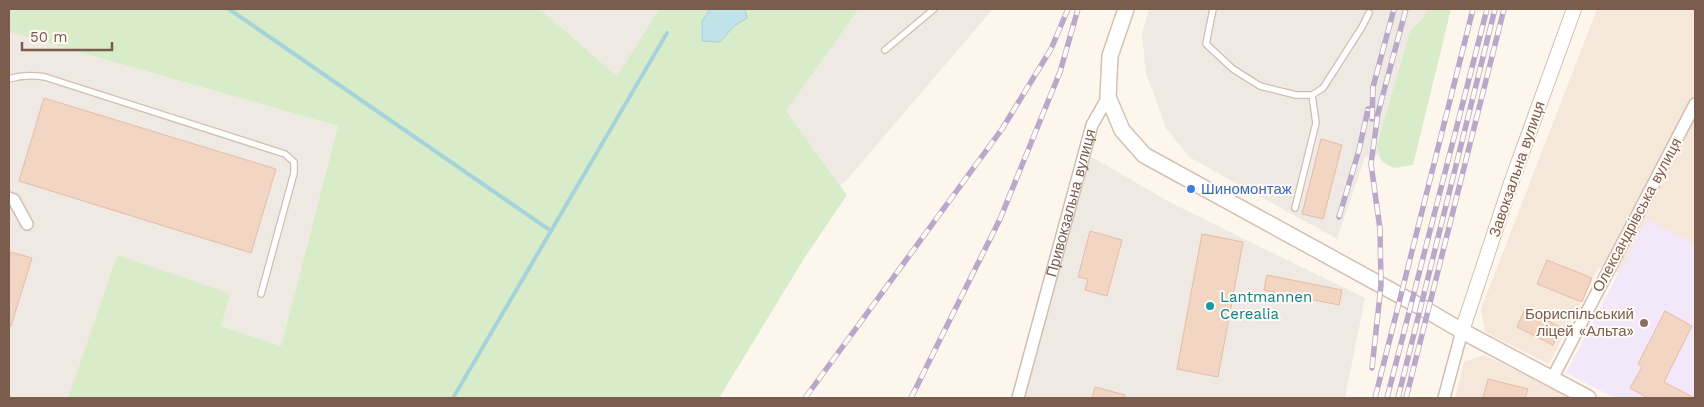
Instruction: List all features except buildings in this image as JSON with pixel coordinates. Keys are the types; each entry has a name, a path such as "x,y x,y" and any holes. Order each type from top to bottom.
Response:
{"main road":[{"name":"Привокзальна вулиця","path":"1108,98 1110,56 1126,9"},
{"path":"1108,98 1122,130 1144,155 1584,397"}],"street":[{"name":"Завокзальна вулиця","path":"1462,331 1510,183 1574,9"},
{"name":"Привокзальна вулиця","path":"1018,398 1092,125 1108,98"},
{"name":"Олександрівська вулиця","path":"1552,379 1695,104"},
{"path":"9,198 14,200 27,224"},
{"path":"1444,398 1462,331"}],"lane":[{"path":"884,50 934,9"},
{"path":"1213,9 1206,44 1233,69 1260,86 1296,95 1312,95 1323,88 1362,28 1369,13"},
{"path":"9,79 30,74 45,77 285,154 294,162 294,173 261,294"},
{"path":"1295,208 1316,124 1312,95"}],"shaded area":[{"path":"540,9 659,9 617,76"},
{"path":"859,9 993,9 845,182 840,185 786,111"},
{"path":"1149,9 1427,9 1424,17 1410,31 1377,144 1379,155 1365,157 1337,239 1189,157 1166,128 1146,73 1142,34"},
{"path":"1597,9 1695,9 1695,245 1647,219 1619,273 1599,267 1549,364 1485,332 1481,309"},
{"path":"9,32 338,126 281,346 221,326 231,295 117,255 68,398 9,398"},
{"path":"1085,153 1171,203 1365,298 1345,398 1018,398"},
{"name":"Бориспільський ліцей «Альта»","path":"1647,219 1695,245 1695,398 1615,398 1566,373"},
{"path":"1484,355 1573,398 1455,398 1464,362"}],"green space":[{"path":"9,9 540,9 617,76 659,9 859,9 786,111 847,195 805,257 719,398 68,398 117,255 231,294 221,326 281,346 338,126 9,32"},
{"path":"1427,9 1451,9 1413,165 1394,168 1382,162 1377,144 1410,31 1424,17"}],"water":[{"path":"710,9 745,9 747,18 734,26 720,42 702,41 702,21"}],"waterway":[{"path":"229,9 551,231"},
{"path":"453,398 667,33"}],"railway":[{"path":"805,398 1002,129 1051,49 1068,9"},
{"path":"911,398 1000,219 1060,72 1078,9"},
{"path":"1372,119 1373,87 1394,9"},
{"path":"1372,368 1381,285 1380,229 1371,164 1378,113 1406,9"},
{"path":"1375,398 1473,9"},
{"path":"1387,398 1487,9"},
{"path":"1398,398 1495,9"},
{"path":"1406,398 1504,9"},
{"path":"1339,217 1359,150 1368,109"}],"place":[{"name":"Шиномонтаж","path":"1191,189"},
{"name":"Lantmannen Cerealia","path":"1210,306"},
{"name":"Бориспільський ліцей «Альта»","path":"1644,323"}]}
